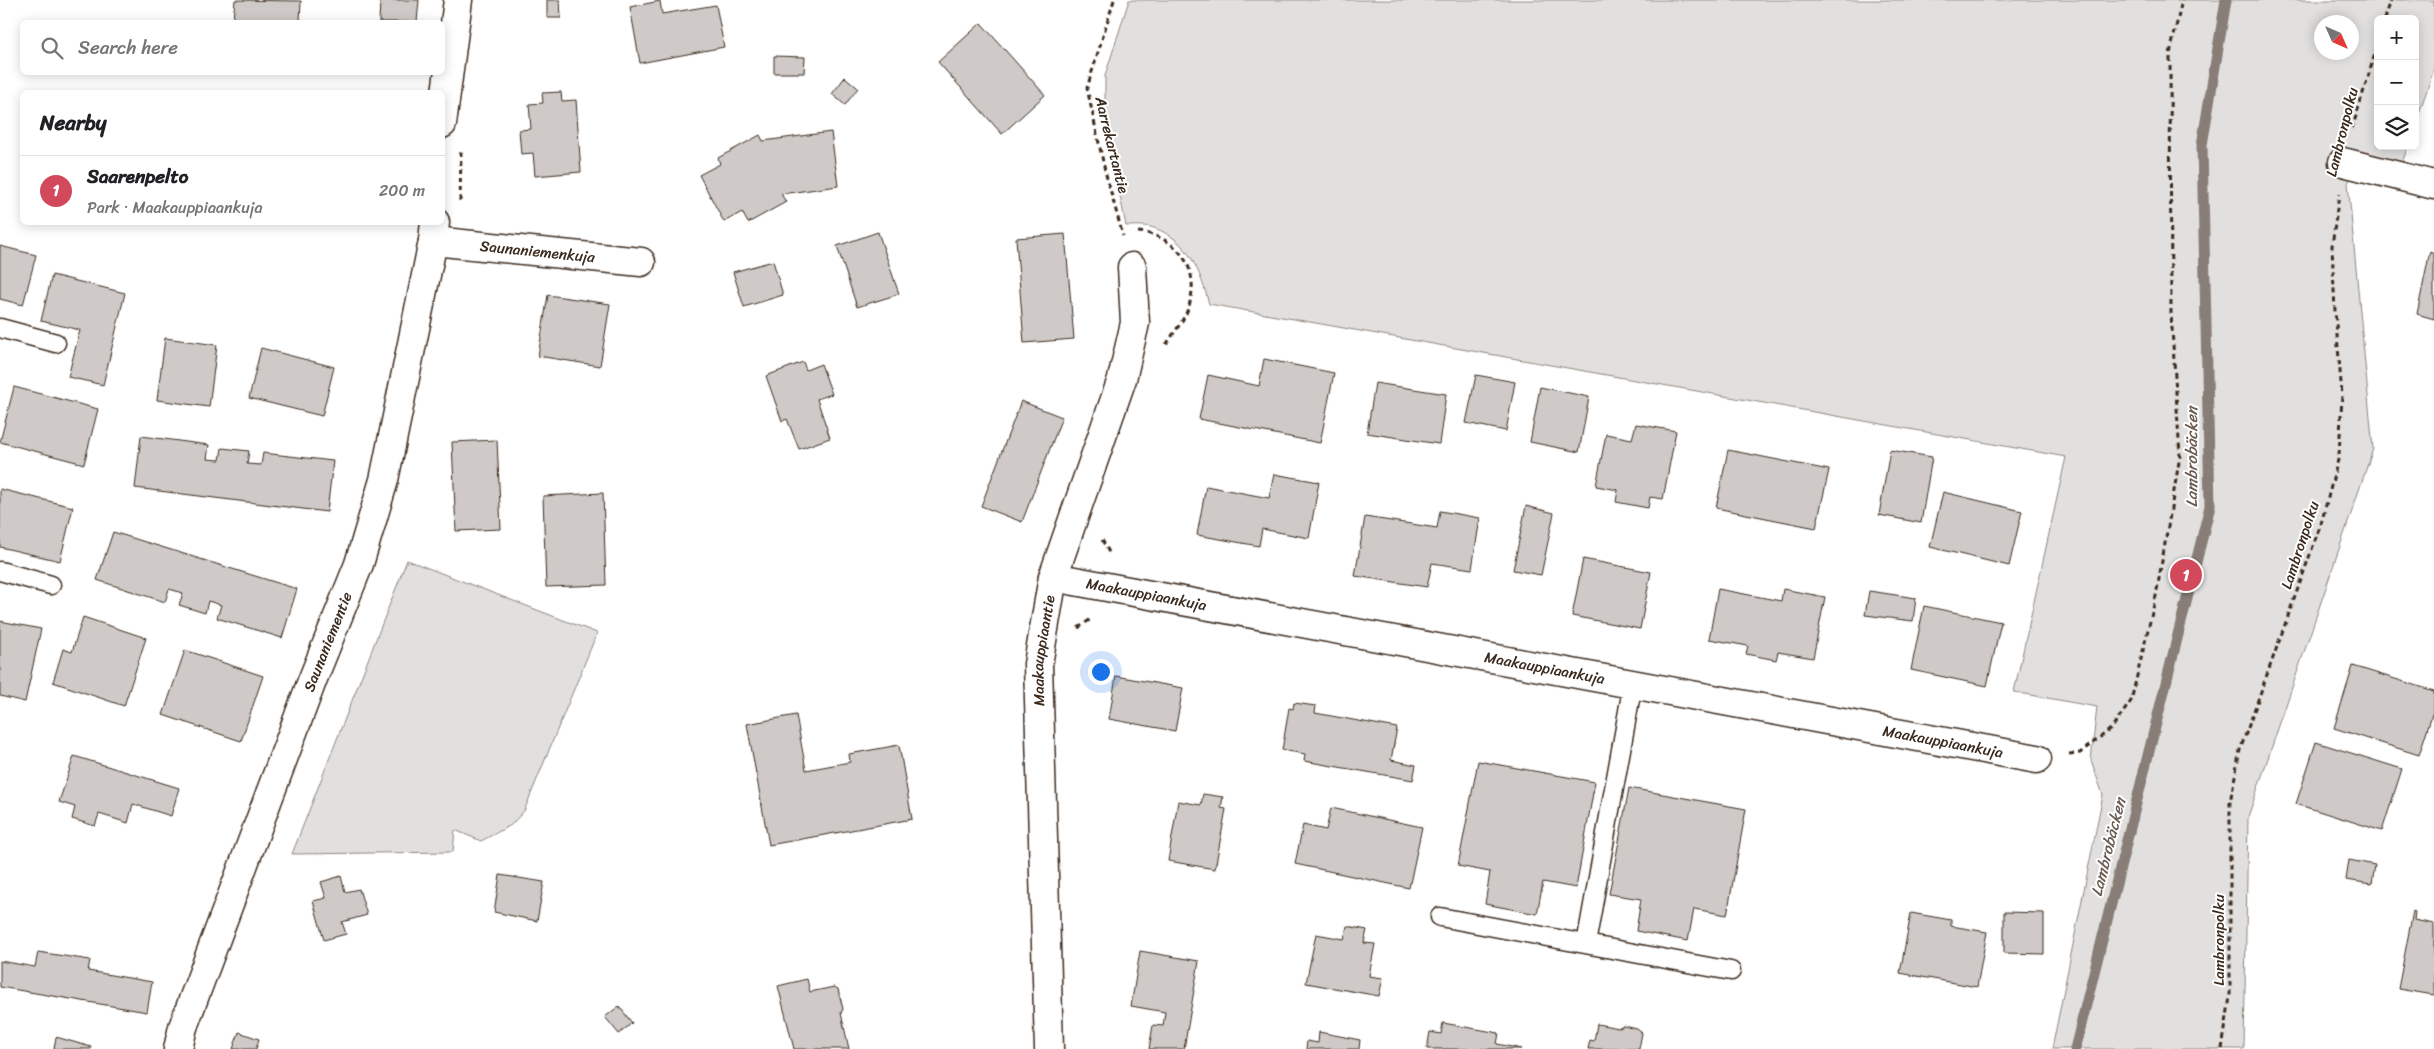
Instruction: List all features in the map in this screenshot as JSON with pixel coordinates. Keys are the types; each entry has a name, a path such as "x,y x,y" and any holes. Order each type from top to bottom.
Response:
{"street":[{"path":"445,101 458,0"},
{"path":"2343,162 2434,185"},
{"name":"Saunaniemenkuja","path":"434,232 641,262"},
{"name":"Saunaniementie","path":"178,1049 186,1019 312,681 359,564 384,480 434,232"},
{"name":"Maakauppiaantie","path":"1049,1049 1038,664 1054,577 1122,379 1135,323 1132,267"},
{"name":"Maakauppiaankuja","path":"1054,577 2037,759"}],"lane":[{"path":"0,328 56,343"},
{"path":"0,571 51,585"},
{"path":"1586,944 1633,683"},
{"path":"1440,916 1731,971"}],"path":[{"name":"Aarrekartantie","path":"1114,0 1087,88 1105,170 1132,267"},
{"path":"2037,759 2080,753 2112,728 2131,701 2156,596 2180,456 2171,313 2170,54 2182,0"},
{"path":"2386,15 2391,0"},
{"name":"Lambronpolku","path":"2222,1049 2230,997 2230,802 2240,750 2321,524 2339,456 2342,396 2332,246 2343,162 2374,57"}],"shaded area":[{"path":"1129,0 2434,0 2434,69 2419,113 2419,15 2374,15 2374,150 2407,150 2401,166 2361,156 2348,183 2373,449 2248,817 2244,1049 2052,1049 2103,795 2091,760 2097,707 2014,692 2066,457 1209,304 1197,269 1191,258 1176,240 1166,233 1151,227 1126,226 1105,120 1105,76"},
{"path":"407,560 597,633 524,811 511,825 481,841 455,830 453,852 292,854"}],"building":[{"path":"235,0 301,1 300,20 233,19"},
{"path":"380,0 419,0 417,20 379,20"},
{"path":"547,0 560,0 561,18 547,18"},
{"path":"660,1 662,14 716,5 724,47 640,63 630,7"},
{"path":"981,23 1045,95 1002,134 938,62"},
{"path":"774,56 805,57 804,73 774,73"},
{"path":"845,77 858,88 845,105 832,94"},
{"path":"561,92 562,101 576,100 581,172 535,176 533,153 521,154 519,130 531,129 529,104 543,103 542,93"},
{"path":"831,132 838,186 781,194 786,202 748,223 742,212 724,222 699,175 720,164 718,158 760,135 763,141"},
{"path":"878,232 899,294 857,307 837,246"},
{"path":"1065,234 1074,339 1024,343 1016,238"},
{"path":"0,246 36,255 23,305 0,299"},
{"path":"2430,251 2434,253 2434,319 2417,314"},
{"path":"773,261 783,295 744,307 733,272"},
{"path":"52,275 125,293 103,385 68,377 80,330 41,321"},
{"path":"548,295 610,304 600,366 538,356"},
{"path":"165,338 217,345 209,407 157,400"},
{"path":"261,348 334,367 322,416 249,398"},
{"path":"1264,359 1334,373 1320,443 1199,419 1208,375 1259,386"},
{"path":"803,362 806,370 821,364 832,394 817,399 830,438 799,449 787,419 782,421 766,376"},
{"path":"1476,375 1515,382 1506,431 1466,423"},
{"path":"1375,383 1446,394 1439,444 1367,433"},
{"path":"14,387 98,409 84,464 0,442"},
{"path":"1540,387 1589,397 1579,452 1530,442"},
{"path":"1021,401 1062,417 1022,522 981,506"},
{"path":"1636,424 1676,431 1663,499 1650,497 1648,508 1616,502 1618,490 1596,486 1606,434 1632,439"},
{"path":"141,436 209,445 207,459 220,460 222,448 249,451 247,464 261,465 263,453 333,461 327,512 135,488"},
{"path":"497,440 501,529 456,531 452,442"},
{"path":"1728,450 1829,470 1816,528 1716,508"},
{"path":"1890,450 1932,457 1921,523 1879,515"},
{"path":"1274,474 1319,482 1309,538 1262,529 1259,546 1197,535 1206,486 1269,498"},
{"path":"0,489 73,507 60,561 0,547"},
{"path":"1943,492 2022,511 2009,566 1930,547"},
{"path":"603,493 606,585 546,587 543,496"},
{"path":"1526,506 1554,513 1541,575 1513,570"},
{"path":"1440,511 1480,518 1472,569 1432,563 1427,587 1355,576 1365,517 1437,528"},
{"path":"113,532 297,589 282,638 217,618 221,605 208,601 205,613 179,605 183,593 169,589 165,602 97,580"},
{"path":"1583,559 1651,572 1640,629 1572,616"},
{"path":"1718,589 1781,601 1783,589 1825,597 1813,658 1778,652 1776,660 1746,654 1748,646 1709,639"},
{"path":"1869,591 1916,598 1913,621 1865,615"},
{"path":"1924,606 2001,622 1987,686 1911,670"},
{"path":"83,617 146,638 124,706 53,682 63,649 72,652"},
{"path":"0,621 41,629 25,702 0,696"},
{"path":"185,650 263,676 241,741 163,715"},
{"path":"2353,666 2434,691 2434,708 2419,755 2334,728"},
{"path":"1116,676 1183,688 1175,731 1109,719"},
{"path":"1294,703 1316,706 1315,713 1397,728 1391,760 1416,765 1413,780 1304,761 1305,754 1282,750 1289,708 1293,709"},
{"path":"796,715 806,770 850,762 849,754 899,745 912,819 769,845 747,724"},
{"path":"2316,742 2402,769 2382,831 2296,804"},
{"path":"74,756 179,788 171,816 133,804 128,823 99,814 95,826 72,819 75,807 59,802"},
{"path":"1478,761 1595,782 1576,888 1543,882 1537,914 1485,904 1490,872 1458,866"},
{"path":"1629,788 1746,809 1727,915 1694,909 1688,941 1636,931 1641,899 1609,894"},
{"path":"1203,794 1223,797 1221,808 1226,809 1215,869 1168,861 1178,801 1201,805"},
{"path":"1331,808 1422,827 1409,888 1295,864 1303,825 1326,830"},
{"path":"2349,860 2375,865 2372,884 2346,880"},
{"path":"500,875 544,882 537,921 494,912"},
{"path":"341,876 345,892 359,889 367,915 342,922 346,934 324,940 313,901 326,898 321,882"},
{"path":"2413,911 2415,912 2414,920 2434,924 2434,995 2398,989"},
{"path":"2004,912 2044,913 2044,954 2004,953"},
{"path":"1911,913 1951,920 1951,926 1987,932 1977,987 1900,973"},
{"path":"1347,926 1367,930 1364,943 1375,944 1369,976 1383,978 1379,996 1306,983 1316,934 1344,939"},
{"path":"1140,951 1199,961 1184,1049 1149,1049 1153,1025 1163,1026 1165,1012 1131,1006"},
{"path":"38,952 90,960 88,971 152,982 147,1012 0,987 0,961 35,967"},
{"path":"807,979 810,992 834,987 838,989 849,1049 794,1049 778,986"},
{"path":"619,1006 632,1023 619,1034 605,1017"},
{"path":"1443,1023 1499,1033 1497,1044 1522,1049 1427,1049 1430,1032 1441,1034"},
{"path":"1597,1024 1637,1029 1642,1033 1639,1049 1588,1049 1590,1040 1594,1041"},
{"path":"239,1032 259,1039 256,1049 233,1049"},
{"path":"1319,1032 1360,1040 1359,1049 1306,1049 1307,1041 1318,1043"},
{"path":"56,1037 91,1047 91,1049 54,1049"}],"waterway":[{"name":"Lambrobäcken","path":"2075,1049 2210,506 2202,145 2226,0"}],"place":[{"name":"Saarenpelto","path":"2186,575"}]}
